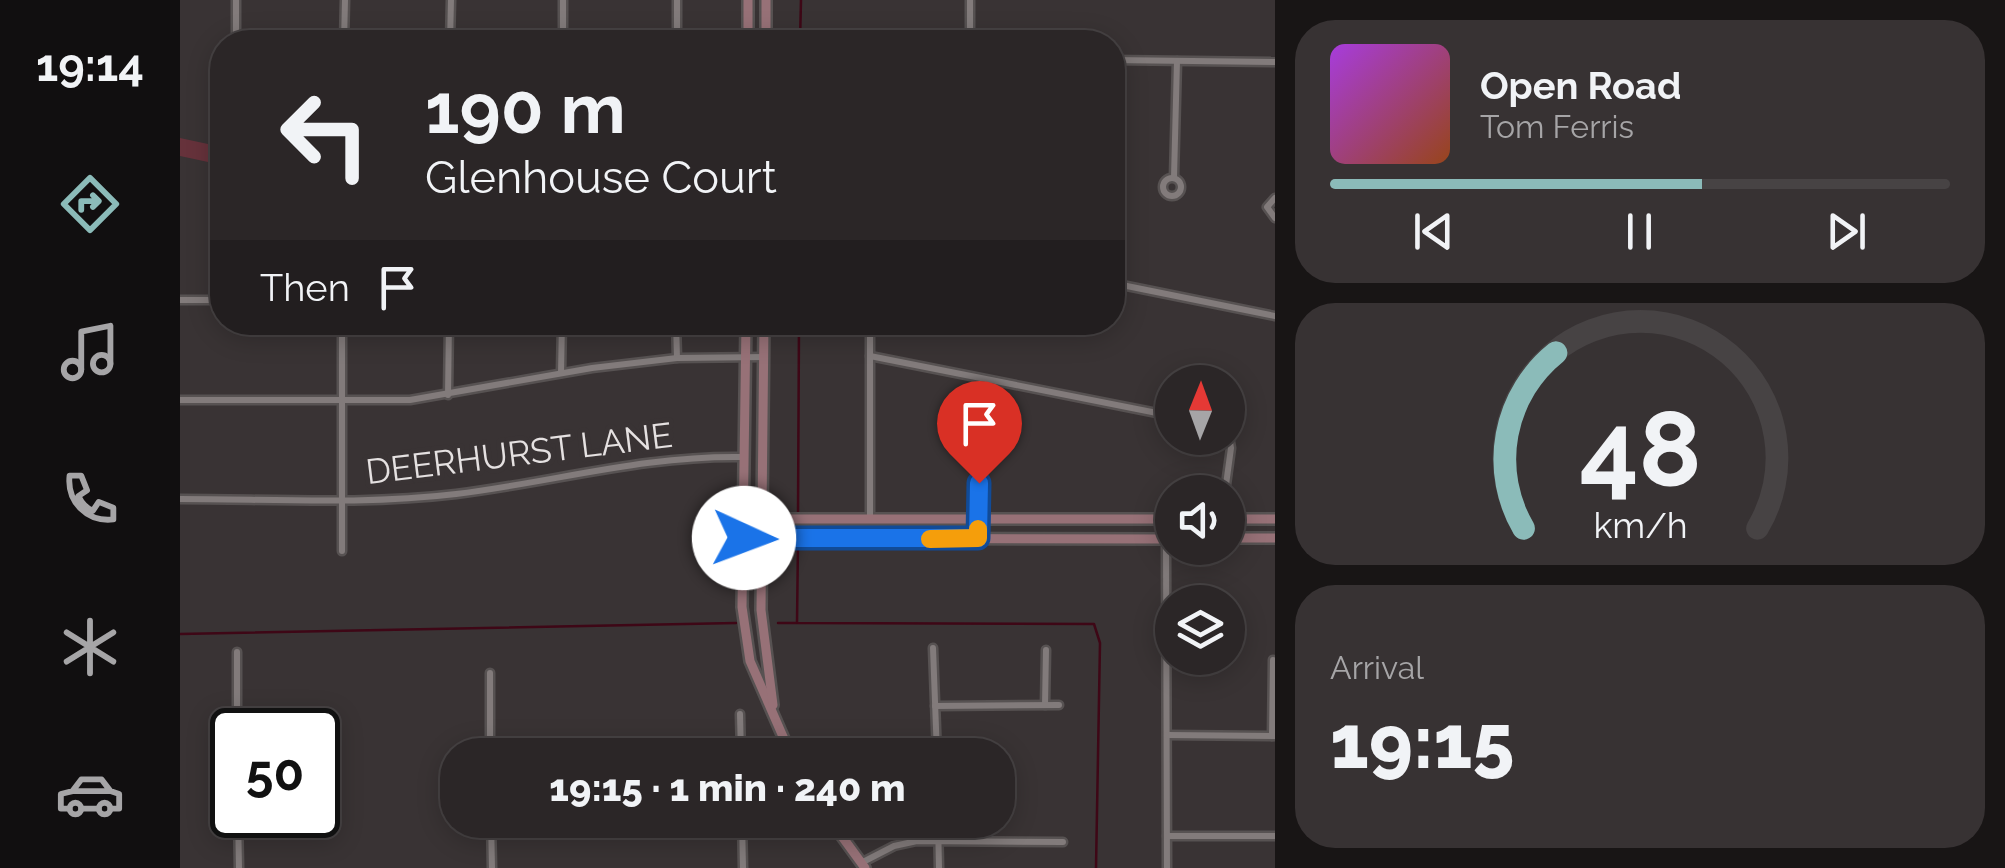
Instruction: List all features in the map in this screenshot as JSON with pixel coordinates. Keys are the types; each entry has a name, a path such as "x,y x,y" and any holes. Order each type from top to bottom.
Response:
{"main road":[{"path":"748,0 748,30"},
{"path":"766,0 766,30"},
{"path":"746,335 742,607 750,661 782,738"},
{"path":"764,335 761,610 777,728"},
{"path":"745,519 1155,519"},
{"path":"1245,519 1275,519"},
{"path":"744,538 1155,539"},
{"path":"1245,538 1275,538"},
{"path":"843,838 863,865"}],"street":[{"path":"236,0 236,30"},
{"path":"344,30 345,0"},
{"path":"450,30 451,0"},
{"path":"563,0 563,30"},
{"path":"677,0 677,30"},
{"path":"970,0 970,30"},
{"path":"1125,60 1275,62"},
{"path":"1174,177 1177,62"},
{"path":"1275,198 1267,207 1275,218"},
{"path":"1125,285 1275,316"},
{"path":"180,300 210,300"},
{"path":"342,335 342,550"},
{"path":"448,395 449,335"},
{"path":"562,335 562,373"},
{"path":"676,335 677,358"},
{"path":"870,335 870,519"},
{"path":"870,356 1155,413"},
{"path":"180,400 342,401 448,395 562,373 677,358 764,358"},
{"name":"DEERHURST LANE","path":"180,499 341,500 452,494 640,461 744,457"},
{"path":"978,538 979,483"},
{"path":"1167,868 1169,565"},
{"path":"933,648 936,738"},
{"path":"1045,706 1046,650"},
{"path":"237,652 238,708"},
{"path":"1167,735 1274,736 1273,660"},
{"path":"490,672 490,738"},
{"path":"935,706 1058,705"},
{"path":"740,714 741,738"},
{"path":"1167,836 1275,836"},
{"path":"238,838 239,868"},
{"path":"491,838 492,868"},
{"path":"742,838 743,868"},
{"path":"939,840 939,868"},
{"path":"863,865 894,846 939,840 1063,842"}],"shaded area":[{"path":"180,138 210,144 210,162 180,156"}],"waterway":[{"path":"800,30 801,0"},
{"path":"798,514 799,335"},
{"path":"798,542 797,623 1094,624 1100,643 1096,868"},
{"path":"180,634 736,623"},
{"path":"778,623 796,623"}],"slow traffic":[{"path":"930,539 978,538 978,529"}],"route":[{"path":"744,538 978,538 979,483"}]}
